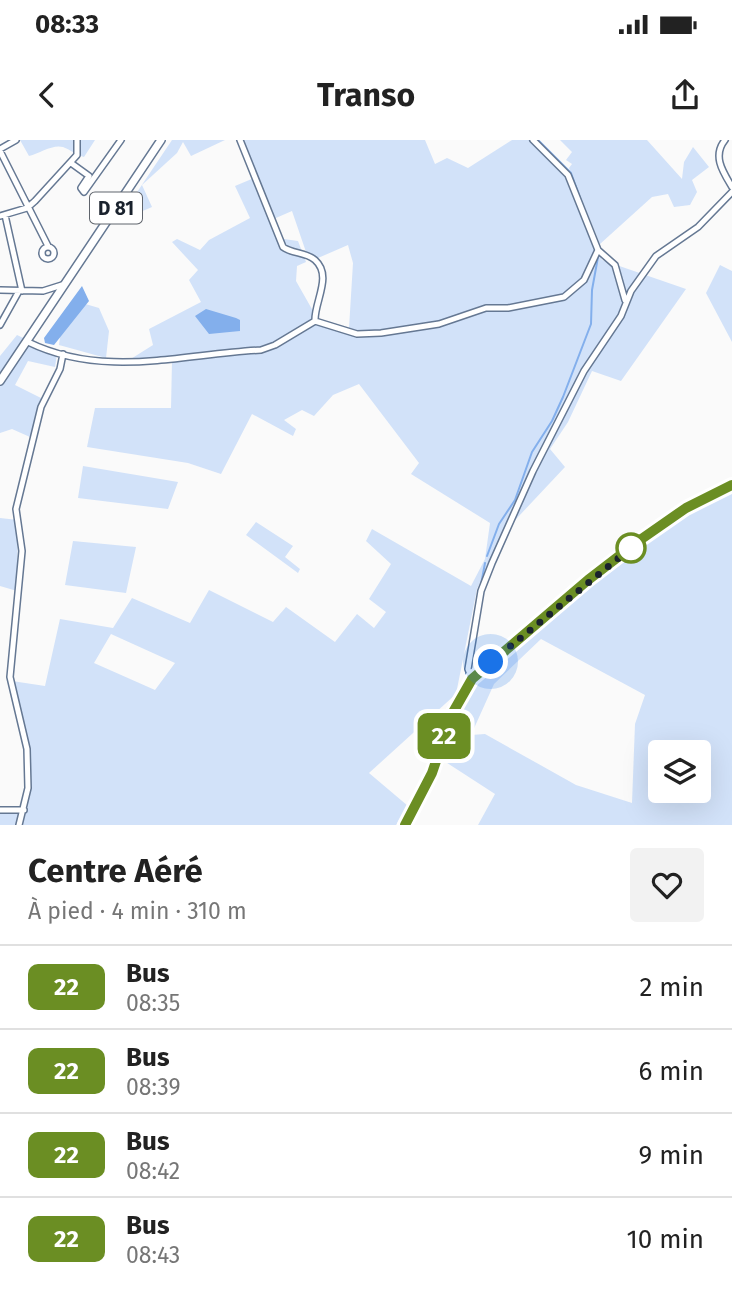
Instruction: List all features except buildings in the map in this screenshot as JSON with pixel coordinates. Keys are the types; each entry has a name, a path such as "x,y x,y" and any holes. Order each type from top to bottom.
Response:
{"main road":[{"name":"D 81","path":"0,381 28,342 59,290 73,276 161,140"}],"street":[{"path":"16,140 0,150 48,246"},
{"path":"0,325 18,291 18,275 3,215 27,208 77,155 77,140"},
{"path":"71,163 92,178 121,140"},
{"path":"28,342 62,354 99,362 134,362 261,350 275,345 315,321 323,282 320,267 313,259 283,247 240,140"},
{"path":"533,140 568,175 598,250 615,265 625,303"},
{"path":"472,679 468,670 481,591 533,471 584,371 621,316 639,279 656,256 698,227 732,189 720,169 720,149 725,140"},
{"path":"315,321 357,334 381,334 439,324 486,308 508,308 564,297 583,281 598,250"},
{"path":"619,276 625,282 639,279"},
{"path":"0,290 59,290"},
{"path":"43,291 53,299"},
{"path":"19,825 28,788 27,749 10,677 22,551 16,509 41,407 60,369 62,354"},
{"path":"405,825 432,773 452,714 472,679 588,580 640,540 686,508 732,485"},
{"path":"0,810 24,810"}],"shaded area":[{"path":"20,140 95,140 84,157 59,146 29,156"},
{"path":"172,140 225,140 191,156 183,142 177,153 142,185 152,207 117,222"},
{"path":"239,140 425,140 435,164 447,158 468,168 512,140 531,140 565,170 602,260 686,289 621,381 592,371 568,422 550,449 565,467 503,533 477,589 456,694 369,773 408,806 396,825 0,825 0,811 25,812 30,755 12,681 45,686 60,619 113,628 132,598 190,623 209,590 273,622 286,607 335,642 357,614 374,628 386,612 369,599 391,564 366,541 372,529 471,586 485,559 490,523 411,474 419,463 359,384 333,395 314,416 302,410 284,420 296,429 293,436 252,414 221,474 188,463 87,447 95,408 171,408 172,361 126,362 153,345 149,329 201,302 189,280 198,270 172,242 177,239 200,250 209,240 250,218 235,186 254,178","holes":["292,211 306,252 318,258 348,245 353,263 349,328 317,318 296,281 297,266 306,262 298,241 277,238 269,221","111,634 175,663 155,690 94,663"]},
{"path":"560,140 647,140 682,179 684,162 693,147 709,167 692,180 697,192 690,205 674,207 668,194 652,197 600,244 569,168 572,164 566,160 572,152"},
{"path":"720,265 732,271 732,342 706,293"},
{"path":"82,303 99,308 109,331 106,358 59,345 61,330"},
{"path":"17,335 57,354 55,367 28,361 15,385 43,399 30,437 12,429 0,433 0,356"},
{"path":"83,466 178,482 168,509 78,498"},
{"path":"732,489 732,825 478,825 495,794 441,759 464,698 472,685 610,563 633,559 647,548 642,539","holes":["541,639 645,695 635,724 632,803 576,785 485,734 471,735 494,684"]},
{"path":"0,518 18,520 17,591 0,586"},
{"path":"256,522 293,546 285,557 300,569 298,573 246,535"},
{"path":"73,541 136,547 126,593 65,585"}],"water":[{"path":"82,286 89,301 54,345 45,343 44,338"},
{"path":"206,309 240,320 240,331 209,334 195,316"}],"waterway":[{"path":"538,140 571,173 586,214"},
{"path":"487,556 499,524 515,500 532,452 552,421 563,397 591,324 592,290 598,257"},
{"path":"466,666 485,563"},
{"path":"455,701 466,680 466,671"},
{"path":"448,717 453,705"},
{"path":"413,815 434,777 442,751"}],"bus line":[{"name":"22","path":"405,825 432,773 452,714 472,679 588,580 640,540 686,508 732,485"}],"route":[{"path":"491,662 588,580 631,548"}]}
